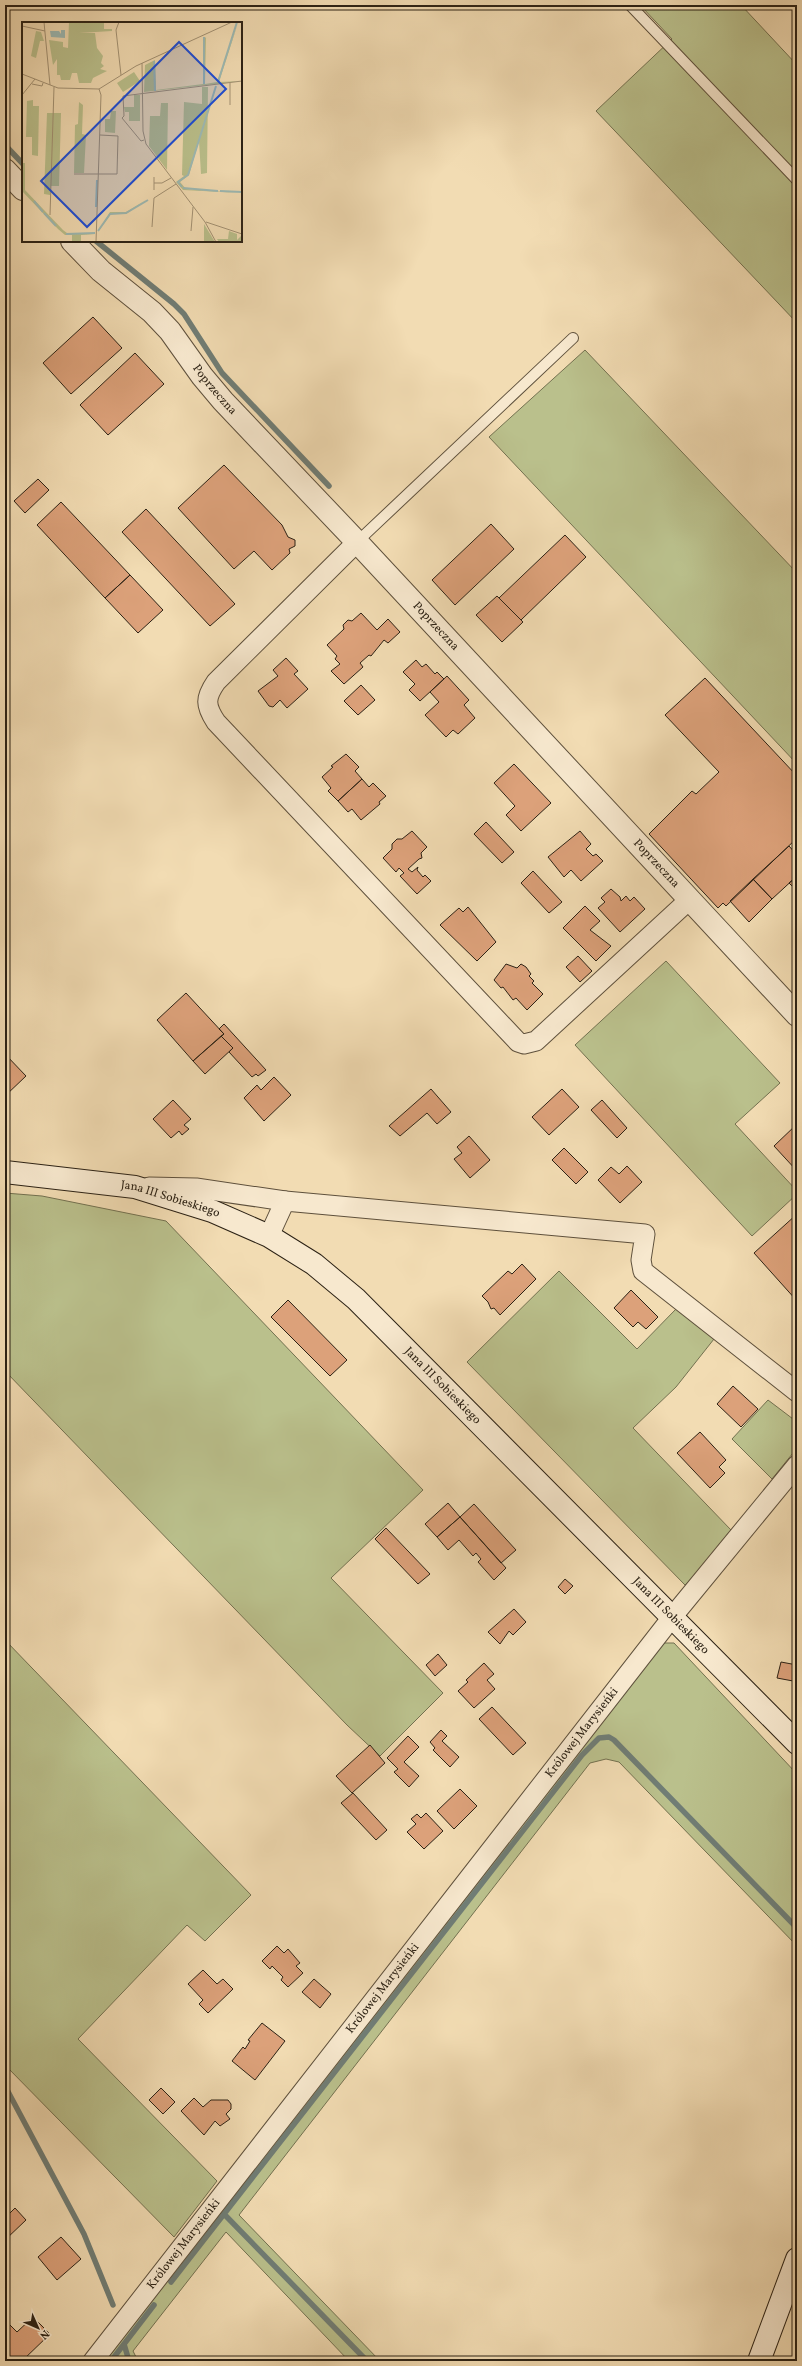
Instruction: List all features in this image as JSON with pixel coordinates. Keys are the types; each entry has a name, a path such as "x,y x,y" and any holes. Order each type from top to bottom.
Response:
{"main road":[{"path":"5,170 22,188"},
{"name":"Poprzeczna","path":"73,242 101,271 152,312 166,326 223,401 357,542 797,1015"},
{"name":"Jana III Sobieskiego","path":"5,1172 135,1187 212,1211 269,1236 314,1264 356,1299 797,1743"},
{"path":"759,2361 797,2259"}],"street":[{"path":"357,542 216,682 208,693 207,704 216,722 518,1042 524,1044 536,1041 690,900"},
{"path":"135,1187 196,1188 285,1201 645,1234 641,1260 643,1271 797,1392"},
{"path":"269,1236 285,1201"},
{"name":"Królowej Marysieńki","path":"93,2361 672,1616 797,1465"}],"lane":[{"path":"630,5 797,180"},
{"path":"357,542 573,338"}],"green space":[{"path":"640,5 741,5 797,65 797,323 596,111 672,39"},
{"path":"585,350 797,573 797,764 489,437"},
{"path":"666,961 780,1083 735,1124 797,1191 797,1194 752,1236 575,1045"},
{"path":"5,1193 42,1196 166,1221 423,1490 331,1578 443,1693 380,1756 347,1725 5,1371"},
{"path":"559,1271 637,1349 676,1309 714,1339 676,1387 633,1428 731,1530 690,1581 685,1585 467,1362"},
{"path":"768,1400 797,1422 797,1448 772,1479 732,1439"},
{"path":"5,1640 251,1895 205,1941 187,1925 78,2039 217,2181 174,2237 5,2065"},
{"path":"662,1643 674,1643 797,1774 797,1946 619,1762 606,1759 590,1763 239,2215 380,2361 349,2361 226,2232 133,2351 138,2361 103,2361"}],"building":[{"path":"93,317 122,348 71,394 43,363"},
{"path":"135,353 164,384 108,435 80,405"},
{"path":"224,465 282,525 288,537 295,540 295,546 289,549 290,553 272,570 254,551 234,569 178,508"},
{"path":"38,479 49,490 25,513 14,501"},
{"path":"61,502 130,575 105,598 37,525"},
{"path":"146,509 235,604 210,626 122,532"},
{"path":"491,524 514,549 455,605 432,580"},
{"path":"565,535 586,557 521,620 499,598"},
{"path":"130,575 163,610 138,633 105,598"},
{"path":"497,596 523,622 502,642 476,615"},
{"path":"361,613 377,630 388,619 400,632 388,643 384,640 371,656 369,655 360,663 363,667 344,684 331,671 340,664 335,659 337,656 327,645 344,629 343,625 348,620 352,621"},
{"path":"286,658 298,671 294,674 308,689 287,708 280,700 273,707 269,706 258,691 278,676 273,670"},
{"path":"416,660 422,667 426,664 435,674 437,672 444,679 420,701 409,690 415,684 403,672"},
{"path":"447,676 469,700 464,705 475,718 458,734 453,730 446,737 425,715 439,702 430,692"},
{"path":"705,678 797,776 797,838 726,906 723,903 718,908 649,834 692,791 696,794 719,772 665,715"},
{"path":"361,685 375,700 358,715 344,701"},
{"path":"346,754 359,767 355,771 362,779 338,801 328,791 331,788 322,777 333,767 331,766"},
{"path":"514,764 551,803 521,831 506,815 515,806 494,783"},
{"path":"362,779 369,787 373,783 386,796 379,802 380,804 361,820 352,809 348,812 338,801"},
{"path":"486,822 514,852 502,863 474,834"},
{"path":"412,831 427,847 421,853 422,858 408,869 412,872 418,867 417,870 423,877 425,875 431,881 417,894 400,876 404,873 399,868 396,872 383,858 392,849 392,844 397,839 402,839"},
{"path":"580,831 591,844 586,849 593,856 596,854 603,861 581,881 571,870 564,877 548,857"},
{"path":"789,846 797,855 797,876 772,899 753,879"},
{"path":"533,871 562,902 549,913 521,883"},
{"path":"797,876 797,891 789,883"},
{"path":"753,879 772,899 749,922 730,901"},
{"path":"611,889 620,897 621,901 626,896 630,901 634,897 645,909 620,932 598,908 605,902 601,898"},
{"path":"585,906 600,921 590,930 611,946 596,961 563,928"},
{"path":"468,907 496,942 477,961 440,925 459,908 463,912"},
{"path":"578,956 592,971 580,982 566,967"},
{"path":"506,964 517,968 521,964 526,967 531,974 529,976 534,981 532,983 543,994 527,1010 516,998 513,1000 503,987 501,988 494,980"},
{"path":"186,993 224,1034 193,1061 157,1020"},
{"path":"224,1024 266,1070 258,1076 256,1074 252,1077 229,1052 233,1048 221,1036 224,1034 219,1029"},
{"path":"221,1036 233,1048 205,1074 193,1061"},
{"path":"5,1054 26,1076 5,1096"},
{"path":"274,1077 291,1095 264,1121 244,1098 257,1085 261,1090"},
{"path":"431,1089 451,1112 437,1124 427,1113 400,1136 389,1126"},
{"path":"562,1089 579,1107 549,1135 532,1117"},
{"path":"173,1100 191,1119 184,1125 189,1129 182,1135 179,1131 171,1138 153,1119"},
{"path":"602,1100 627,1128 617,1138 591,1110"},
{"path":"797,1124 797,1171 774,1146"},
{"path":"469,1136 490,1160 470,1178 454,1159 462,1153 457,1147"},
{"path":"564,1148 588,1172 576,1184 552,1160"},
{"path":"627,1166 642,1182 620,1203 598,1180 611,1167 619,1174"},
{"path":"797,1214 797,1301 754,1253"},
{"path":"522,1264 536,1279 500,1315 494,1308 491,1309 488,1302 482,1296 508,1271 512,1274"},
{"path":"631,1290 658,1317 646,1329 638,1322 633,1327 614,1308"},
{"path":"288,1300 347,1360 330,1376 271,1317"},
{"path":"733,1386 758,1409 741,1427 717,1404"},
{"path":"700,1432 726,1460 719,1467 725,1473 710,1488 677,1453"},
{"path":"448,1503 460,1517 437,1537 425,1524"},
{"path":"474,1504 516,1550 501,1563 460,1517"},
{"path":"460,1517 506,1568 494,1580 478,1562 481,1559 476,1553 473,1556 459,1540 448,1550 437,1537"},
{"path":"386,1528 430,1574 418,1584 375,1539"},
{"path":"565,1579 573,1586 565,1594 558,1587"},
{"path":"514,1609 526,1622 513,1635 509,1631 500,1644 488,1632"},
{"path":"438,1654 447,1665 435,1676 426,1665"},
{"path":"781,1662 797,1665 793,1681 777,1678"},
{"path":"484,1663 494,1674 487,1680 495,1689 474,1708 458,1691 468,1682 466,1680"},
{"path":"492,1707 526,1743 513,1755 479,1719"},
{"path":"441,1730 447,1736 442,1741 459,1757 450,1767 433,1750 435,1748 430,1742"},
{"path":"408,1736 419,1747 404,1762 419,1776 409,1787 394,1772 398,1769 387,1758"},
{"path":"370,1745 385,1763 352,1793 336,1776"},
{"path":"460,1789 477,1806 454,1829 437,1811"},
{"path":"353,1793 387,1830 376,1840 341,1803"},
{"path":"426,1813 443,1831 424,1849 407,1832 416,1824 411,1819 417,1814 421,1818"},
{"path":"277,1946 284,1953 288,1949 300,1963 296,1966 303,1973 288,1987 281,1980 283,1977 272,1966 270,1969 262,1961"},
{"path":"203,1970 217,1984 223,1979 233,1989 208,2013 199,2004 203,2000 188,1984"},
{"path":"314,1979 331,1994 320,2008 302,1992"},
{"path":"262,2023 285,2041 255,2080 232,2061 243,2047 245,2049 250,2041 248,2040"},
{"path":"161,2088 175,2102 163,2114 149,2100"},
{"path":"194,2098 203,2107 211,2100 228,2100 231,2104 231,2109 226,2114 230,2119 220,2126 215,2121 204,2135 181,2111"},
{"path":"15,2208 26,2220 5,2240 5,2218"},
{"path":"61,2237 81,2259 57,2280 38,2257"},
{"path":"33,2317 50,2334 22,2361 15,2361 5,2351 5,2343 9,2340 5,2336 5,2329 9,2324 17,2332"}],"waterway":[{"path":"5,145 22,163"},
{"path":"97,242 174,304 184,314 222,373 329,486"},
{"path":"171,2282 582,1755 599,1738 609,1737 614,1740 797,1928"},
{"path":"5,2086 84,2234 113,2305"},
{"path":"224,2214 367,2361"},
{"path":"111,2361 154,2305"},
{"path":"124,2344 129,2361"}]}
